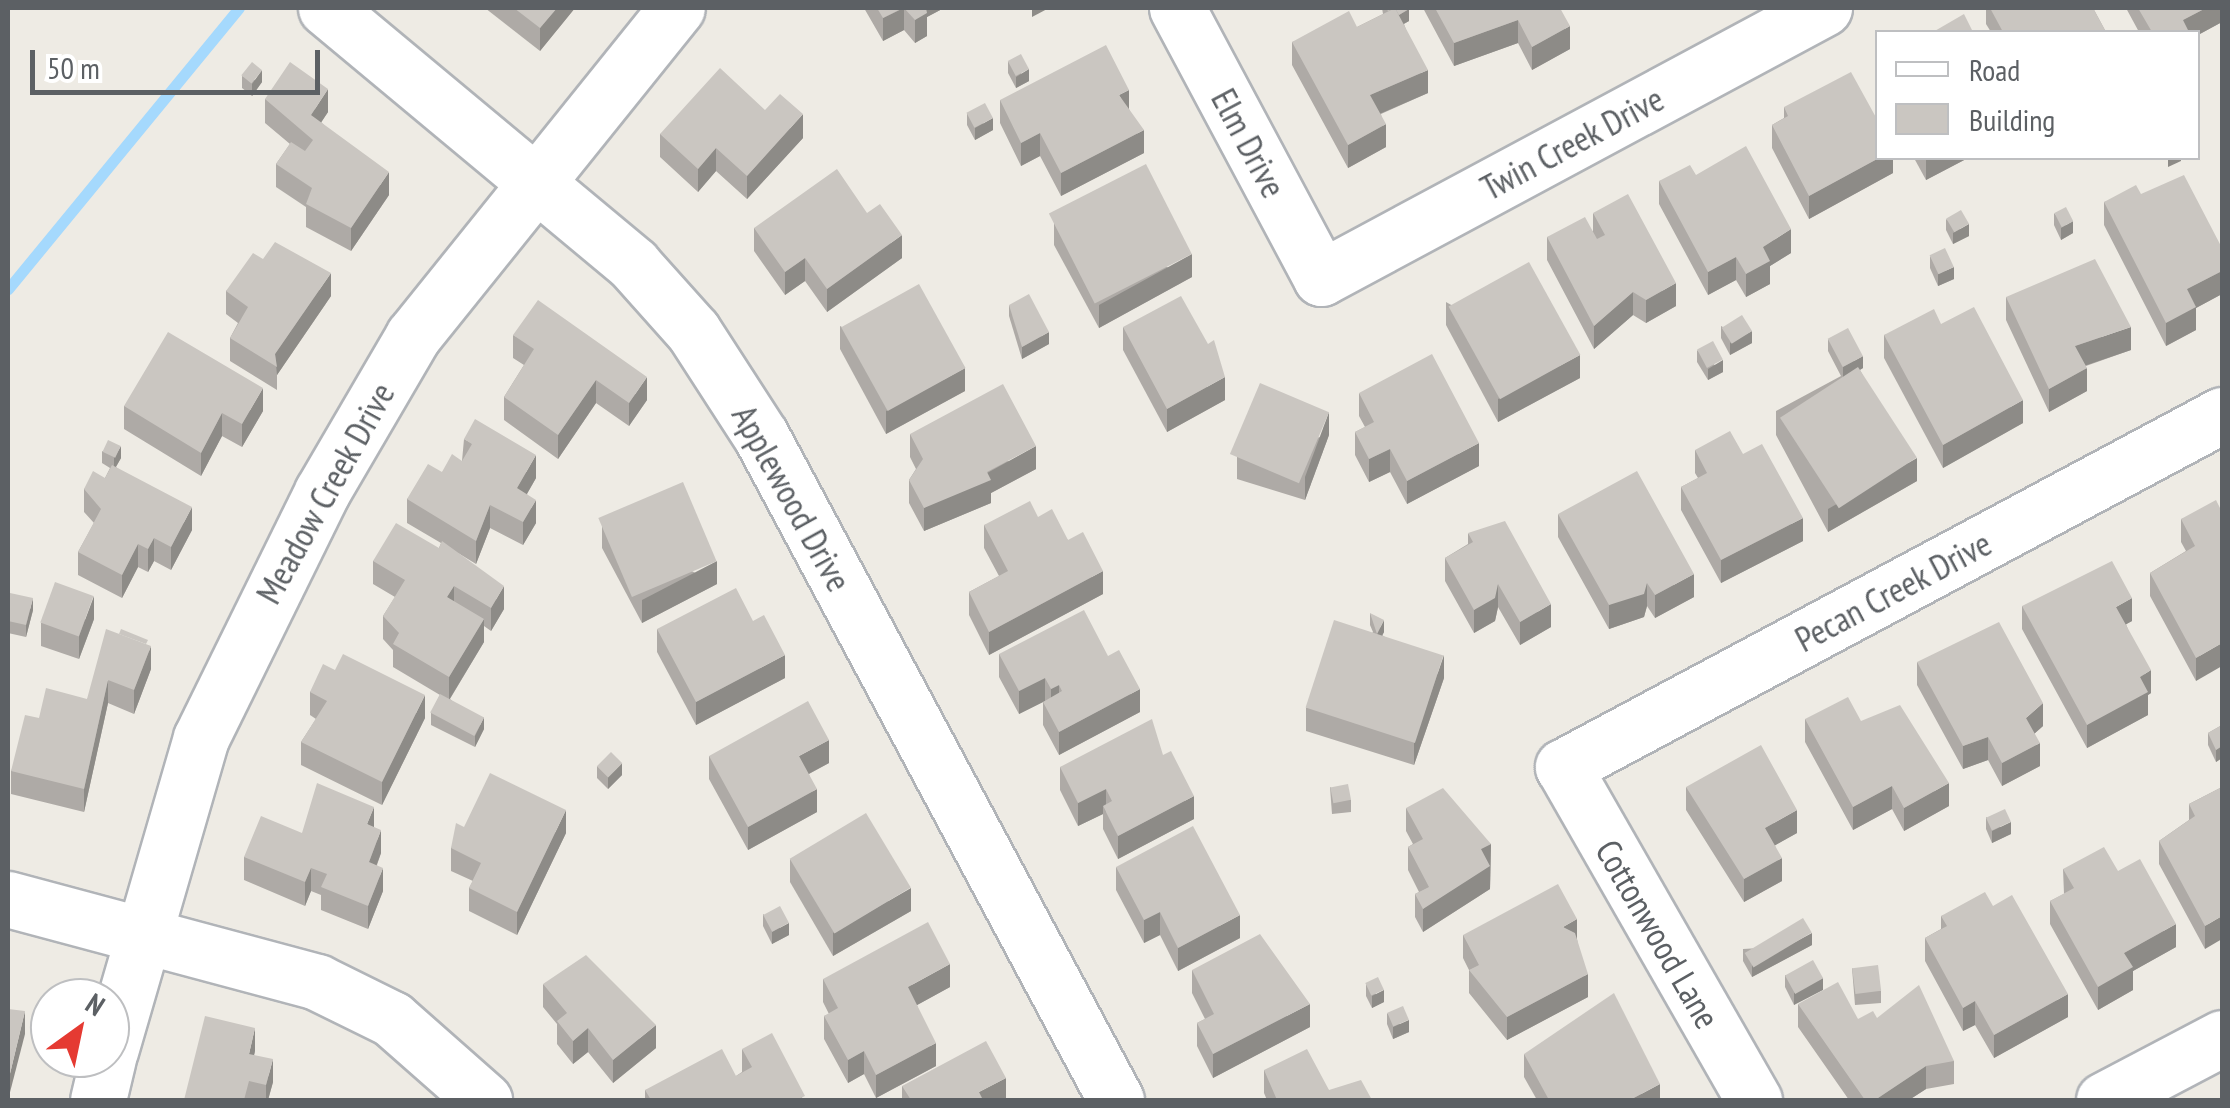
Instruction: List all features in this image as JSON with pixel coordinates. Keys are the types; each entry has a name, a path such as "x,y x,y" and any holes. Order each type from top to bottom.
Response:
{"street":[{"name":"Applewood Drive","path":"326,8 534,180 681,318 761,436 1116,1100"},
{"name":"Meadow Creek Drive","path":"128,978 201,738 261,605 413,336 534,180 676,8"},
{"name":"Elm Drive","path":"1176,8 1321,278"},
{"name":"Twin Creek Drive","path":"1321,278 1800,13"},
{"name":"Pecan Creek Drive","path":"1563,767 2222,415"},
{"name":"Cottonwood Lane","path":"1563,767 1754,1100"},
{"path":"8,898 316,982 392,1019 484,1100"},
{"path":"2104,1100 2222,1038"}],"building":[{"path":"514,8 557,8 540,28"},
{"path":"877,8 903,8 883,18"},
{"path":"904,8 926,8 927,13 915,20"},
{"path":"1395,8 1428,70 1370,95 1386,124 1348,145 1292,42 1349,11 1357,27"},
{"path":"1435,8 1560,8 1570,26 1532,47 1518,20 1454,43"},
{"path":"1990,8 2093,8 2105,30 2002,30"},
{"path":"2138,8 2206,8 2183,20 2188,30 2151,30"},
{"path":"1964,14 1972,30 1936,30"},
{"path":"1106,45 1129,90 1119,95 1144,130 1061,173 1040,133 1021,143 1000,100"},
{"path":"1021,54 1029,69 1016,76 1008,61"},
{"path":"252,62 262,70 251,83 241,75"},
{"path":"290,62 328,89 311,115 389,172 351,228 306,204 312,188 276,164 291,142 305,151 313,140 265,99"},
{"path":"720,68 765,110 780,94 803,114 747,176 716,148 698,169 660,134"},
{"path":"1851,72 1875,116 1875,160 1809,196 1772,125 1788,116 1784,107"},
{"path":"985,103 993,118 974,128 966,113"},
{"path":"1746,146 1791,229 1763,247 1770,261 1746,274 1736,257 1708,272 1659,181 1690,165 1696,175"},
{"path":"1146,164 1192,254 1095,303 1049,213"},
{"path":"837,169 867,213 880,204 902,235 827,289 805,258 785,272 754,228"},
{"path":"2184,175 2222,248 2222,271 2187,289 2196,307 2166,323 2104,202 2136,185 2141,194"},
{"path":"1628,194 1676,283 1646,300 1633,292 1594,326 1547,237 1585,217 1597,239 1605,235 1593,213"},
{"path":"2066,207 2073,221 2062,227 2054,213"},
{"path":"1961,210 1969,224 1954,232 1946,218"},
{"path":"275,242 331,273 275,354 277,367 230,338 248,307 226,291 253,253 263,259"},
{"path":"1945,248 1954,267 1938,274 1930,255"},
{"path":"2095,259 2131,327 2075,346 2087,368 2049,389 2006,297"},
{"path":"1529,262 1580,355 1500,399 1449,307"},
{"path":"919,284 966,368 888,411 841,327"},
{"path":"1029,294 1049,332 1022,347 1009,305"},
{"path":"1181,296 1208,344 1214,340 1225,377 1167,409 1123,327"},
{"path":"538,300 647,377 629,403 596,380 558,435 504,397 534,349 513,335"},
{"path":"1974,307 2023,400 1943,445 1884,335 1934,309 1941,324"},
{"path":"1742,315 1752,331 1732,344 1722,328"},
{"path":"1848,328 1863,356 1843,367 1828,339"},
{"path":"168,332 263,388 242,424 222,413 201,453 124,406"},
{"path":"1713,341 1723,360 1707,368 1697,349"},
{"path":"1432,354 1479,443 1407,481 1390,449 1369,459 1355,432 1374,422 1359,393"},
{"path":"1858,367 1917,458 1839,508 1780,418"},
{"path":"1260,383 1329,412 1299,483 1230,454"},
{"path":"1003,384 1036,446 987,472 991,480 924,508 909,480 923,459 910,434"},
{"path":"475,419 536,455 517,488 536,500 523,522 490,505 476,541 407,499 428,464 442,472 452,454 462,461 472,444 464,439"},
{"path":"1730,431 1743,454 1762,444 1803,518 1721,560 1681,487 1707,473 1695,450"},
{"path":"108,440 121,446 115,458 103,452"},
{"path":"112,465 192,507 171,547 154,538 148,549 138,544 122,575 78,552 101,509 84,489 93,471 105,478"},
{"path":"1637,471 1694,574 1655,595 1647,583 1644,594 1609,605 1558,514"},
{"path":"683,482 717,561 632,597 598,518"},
{"path":"2216,500 2222,512 2222,643 2196,658 2150,573 2195,546 2181,519"},
{"path":"1030,501 1038,517 1052,509 1068,540 1083,532 1103,571 989,632 969,592 1008,571 984,525"},
{"path":"1505,521 1551,604 1520,622 1498,584 1495,598 1474,610 1445,558 1473,542 1468,533"},
{"path":"396,523 439,548 442,541 504,586 491,608 454,586 447,597 484,619 449,677 393,644 399,633 383,616 405,580 373,561"},
{"path":"2112,561 2132,598 2116,607 2151,670 2140,677 2148,692 2087,725 2022,606"},
{"path":"55,582 94,596 79,636 40,622"},
{"path":"736,588 753,621 764,615 785,655 696,702 657,629"},
{"path":"10,593 33,598 26,625 8,621"},
{"path":"1084,610 1108,656 1119,650 1140,689 1059,732 1043,702 1062,691 1059,685 1051,689 1045,678 1019,691 999,654"},
{"path":"1370,613 1384,620 1377,634"},
{"path":"1334,620 1443,656 1415,743 1306,707"},
{"path":"1999,622 2043,703 2026,718 2040,743 2002,763 1988,737 1963,746 1917,662"},
{"path":"106,629 151,646 134,690 108,680 84,789 11,771 25,715 39,718 46,688 87,699"},
{"path":"121,629 148,640 146,644 119,634"},
{"path":"343,654 425,695 382,782 301,742 327,701 310,692 323,664 335,670"},
{"path":"440,694 484,717 474,736 430,713"},
{"path":"1848,697 1861,721 1900,705 1949,783 1904,808 1892,786 1853,807 1805,719"},
{"path":"808,701 829,740 799,756 817,789 748,827 709,756"},
{"path":"1152,719 1163,755 1171,751 1194,796 1118,836 1103,806 1112,801 1106,789 1078,803 1060,767"},
{"path":"2222,725 2222,746 2216,750 2208,733"},
{"path":"1761,745 1797,810 1765,828 1782,858 1744,879 1686,787"},
{"path":"611,752 622,763 608,777 597,766"},
{"path":"490,773 566,810 517,912 469,888 481,863 451,848 456,823 464,827"},
{"path":"317,783 374,807 367,824 381,830 369,862 383,868 368,906 321,887 327,874 311,868 305,882 244,857 261,816 302,833"},
{"path":"1348,784 1351,800 1333,803 1330,787"},
{"path":"2222,787 2222,916 2205,926 2159,841 2195,816 2189,804"},
{"path":"1443,788 1491,844 1481,849 1490,866 1423,909 1415,894 1429,887 1408,847 1423,839 1406,808"},
{"path":"2005,809 2011,822 1992,831 1986,818"},
{"path":"866,813 911,888 835,933 790,859"},
{"path":"1193,826 1240,915 1178,948 1160,912 1144,920 1116,867"},
{"path":"2104,847 2118,871 2140,859 2176,924 2124,953 2133,967 2098,987 2050,901 2074,888 2063,869"},
{"path":"1558,884 1577,919 1563,927 1575,933 1588,974 1507,1017 1469,970 1479,965 1463,935"},
{"path":"1985,892 1993,906 2012,895 2068,994 1994,1035 1975,1001 1963,1008 1925,938 1947,926 1941,916"},
{"path":"780,906 789,923 772,932 763,915"},
{"path":"1803,918 1812,933 1753,968 1745,953"},
{"path":"928,922 950,964 908,987 936,1043 876,1075 864,1051 848,1060 824,1016 838,1008 823,979"},
{"path":"1260,934 1310,1004 1213,1054 1197,1023 1214,1014 1192,970"},
{"path":"586,955 656,1025 613,1060 588,1028 573,1041 557,1021 567,1013 543,984"},
{"path":"1813,960 1823,978 1795,994 1785,976"},
{"path":"1878,965 1881,991 1855,994 1852,968"},
{"path":"1378,977 1384,990 1371,996 1365,983"},
{"path":"1838,982 1858,1019 1873,1011 1877,1018 1919,985 1954,1061 1926,1066 1875,1100 1865,1100 1798,1004"},
{"path":"1614,993 1660,1084 1630,1100 1549,1100 1524,1054"},
{"path":"1403,1006 1409,1020 1393,1026 1387,1013"},
{"path":"8,1009 25,1011 8,1082"},
{"path":"205,1016 255,1028 249,1054 273,1059 266,1085 249,1081 244,1100 184,1100"},
{"path":"772,1033 805,1096 796,1100 651,1100 645,1090 722,1049 736,1076 752,1067 742,1049"},
{"path":"986,1041 1006,1078 979,1092 983,1100 911,1100 902,1086"},
{"path":"1307,1049 1329,1090 1361,1080 1372,1100 1277,1100 1264,1070"}],"waterway":[{"path":"8,289 239,8"}]}
